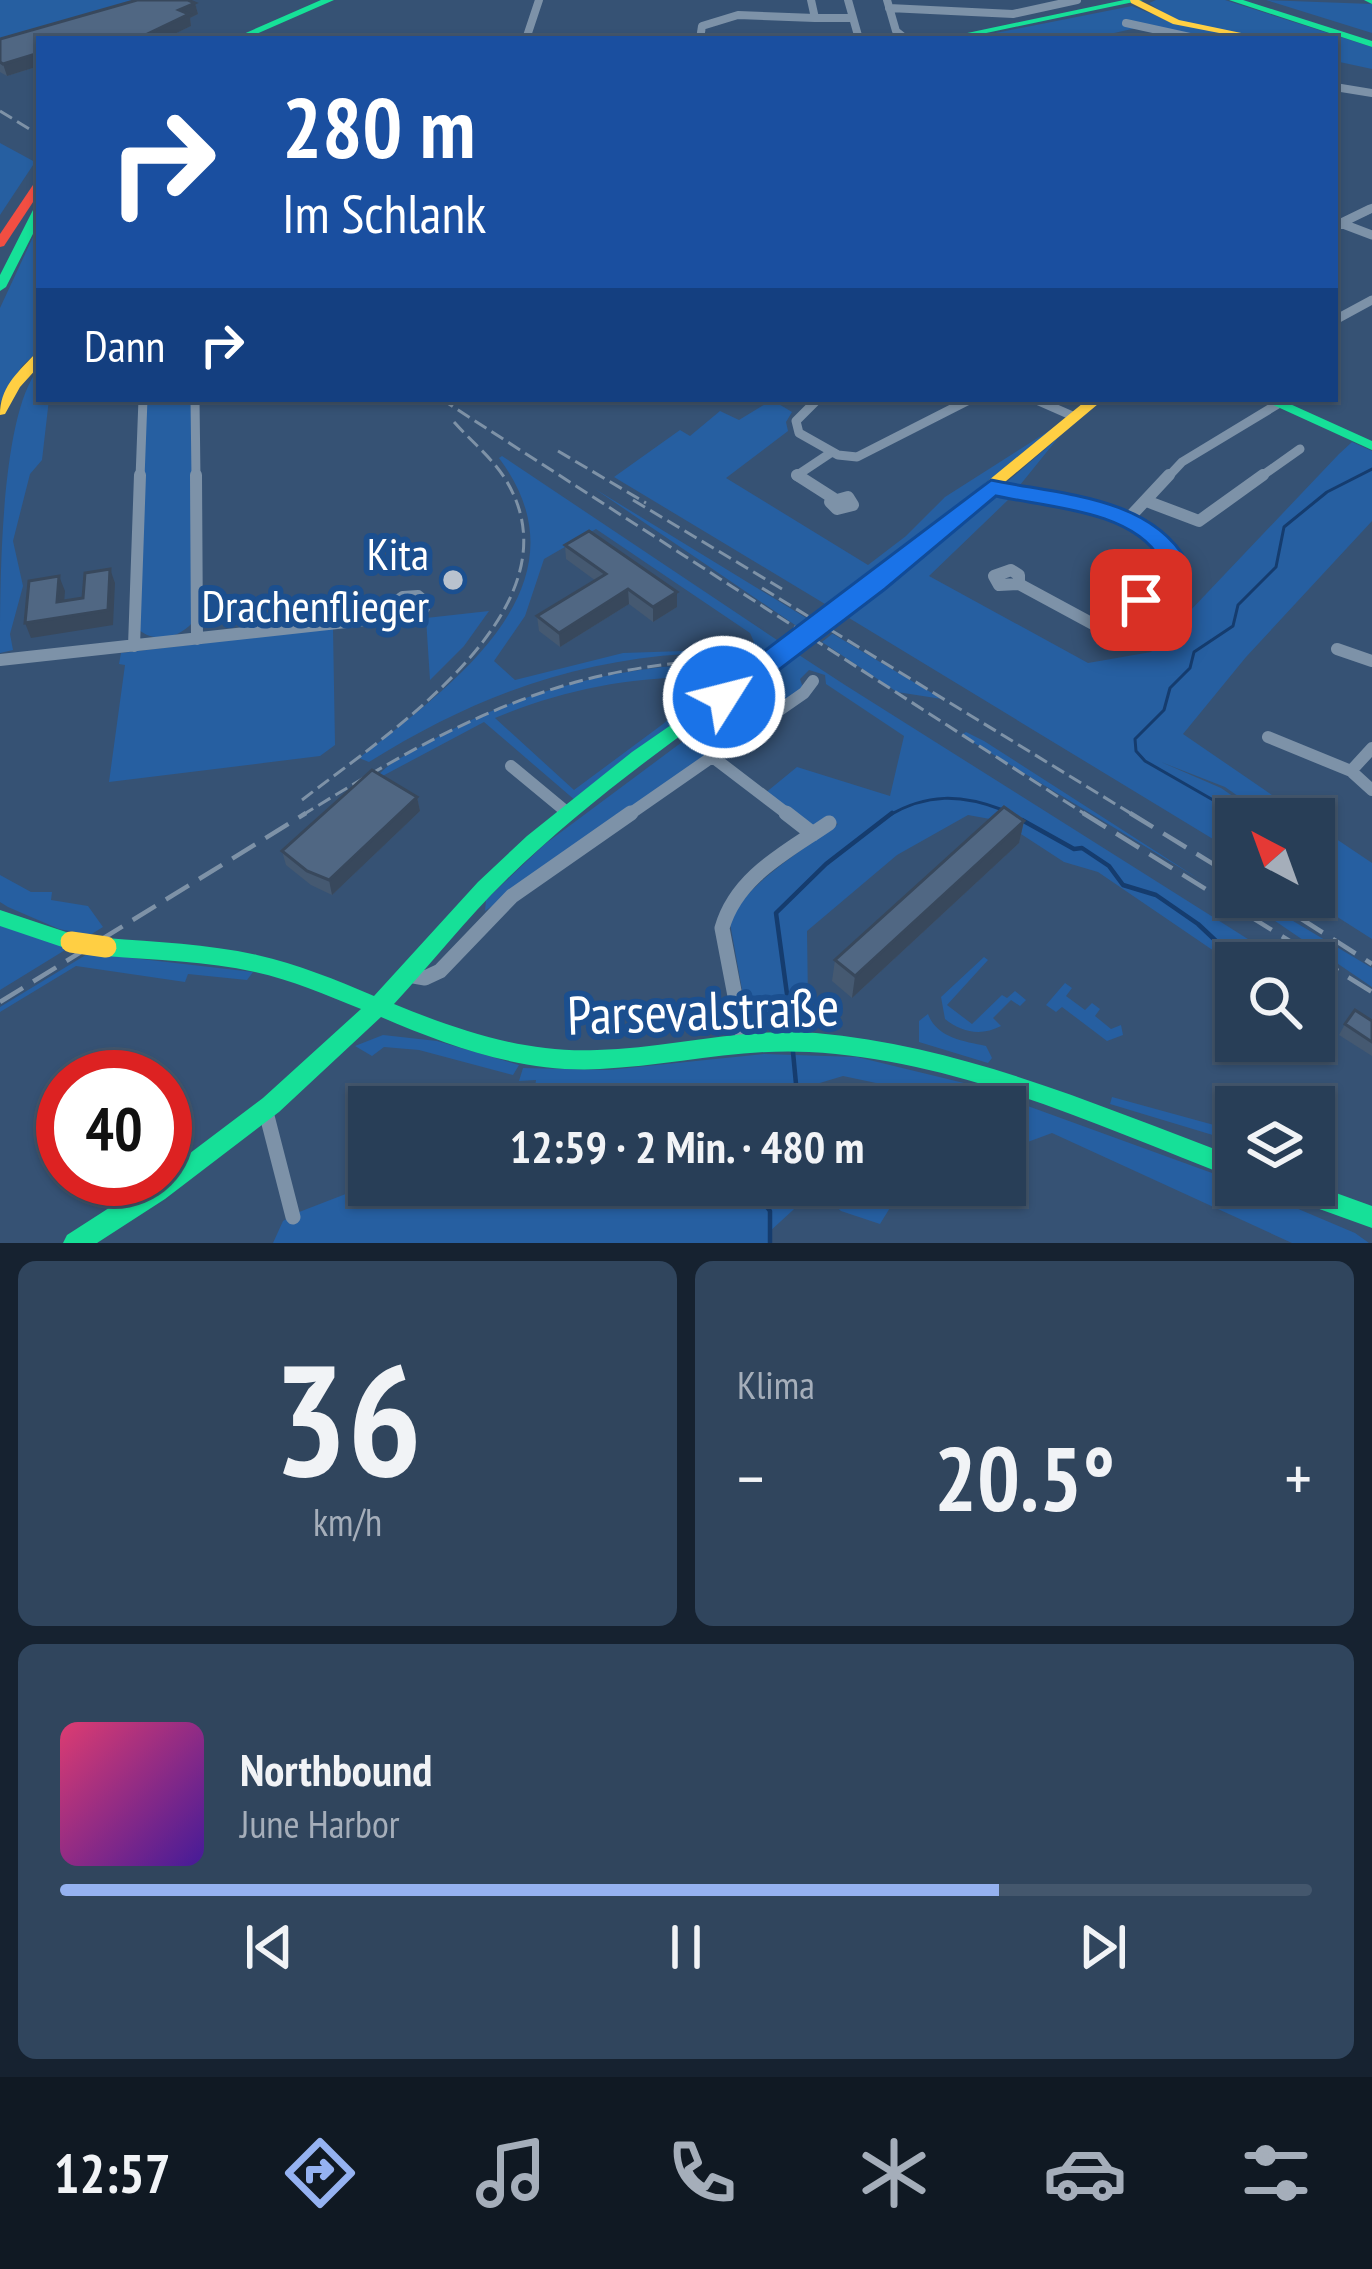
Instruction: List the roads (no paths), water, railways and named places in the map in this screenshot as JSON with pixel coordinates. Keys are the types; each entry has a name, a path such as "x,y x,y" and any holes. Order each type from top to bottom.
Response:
{"main road":[{"path":"225,36 309,0"},
{"path":"244,36 329,0"},
{"path":"959,36 1136,0 1176,22 1249,36"},
{"path":"1234,0 1372,41"},
{"path":"1256,0 1372,41"},
{"path":"0,243 36,189"},
{"path":"0,287 36,216"},
{"path":"0,411 14,385 36,361"},
{"path":"75,1243 198,1167 266,1112 408,975 476,896 569,814 840,611 1093,402"},
{"path":"1273,402 1372,446"},
{"name":"Parsevalstraße","path":"0,918 71,942 272,968 499,1050 557,1060 640,1058 776,1040 908,1055 1215,1161"},
{"path":"1335,1204 1372,1217"}],"street":[{"path":"527,36 539,0"},
{"path":"737,0 738,15"},
{"path":"811,0 815,18"},
{"path":"848,0 858,36"},
{"path":"1022,0 1028,12"},
{"path":"902,36 896,31 888,4 933,14 1028,12 1077,0"},
{"path":"700,36 702,26 738,15 851,18"},
{"path":"1126,22 1186,36"},
{"path":"1338,88 1372,93"},
{"path":"1338,223 1372,208"},
{"path":"1338,225 1372,235"},
{"path":"1338,318 1372,300"},
{"path":"134,646 143,402"},
{"path":"195,402 197,639"},
{"path":"815,402 801,414 796,428 832,452 851,457 869,454 964,402"},
{"path":"1040,402 1075,418"},
{"path":"1129,519 1182,462 1273,402"},
{"path":"1149,502 1199,521 1300,449"},
{"path":"832,452 796,476 833,498"},
{"path":"991,488 1129,519 1163,542 1173,560 1160,582 1108,625 1093,623 1019,584"},
{"path":"0,661 371,619"},
{"path":"1337,649 1372,661"},
{"path":"408,975 425,978 440,971 512,896 805,693 813,681"},
{"path":"1268,737 1351,771 1372,790"},
{"path":"1351,771 1372,748"},
{"path":"710,755 813,834"},
{"path":"511,766 569,814"},
{"path":"744,1042 723,915 733,897 829,823"},
{"path":"266,1112 293,1217"}],"waterway":[{"path":"1215,801 1145,761 1136,751 1135,739 1164,710 1170,688 1190,668 1194,652 1233,626 1238,605 1276,567 1284,527 1327,492 1372,469"},
{"path":"888,816 944,798 1003,810"},
{"path":"888,816 892,813"},
{"path":"792,1031 776,913 826,864 888,816"},
{"path":"1022,820 1074,849 1082,848 1109,866 1123,885 1156,895 1217,942"},
{"path":"793,1052 795,1086"},
{"path":"766,1206 770,1243"}],"railway":[{"path":"0,111 36,133"},
{"path":"446,402 1088,816"},
{"path":"302,800 425,703 466,662 499,618 519,573 523,525 504,477 454,422"},
{"path":"558,451 646,503"},
{"path":"633,500 782,589"},
{"path":"762,588 1135,816"},
{"path":"304,814 440,736 532,696 632,669 688,662"},
{"path":"1083,813 1372,992"},
{"path":"1130,813 1215,865"},
{"path":"0,1002 304,814"},
{"path":"1300,918 1372,964"}],"place":[{"name":"Kita Drachenflieger","path":"453,580"}]}
